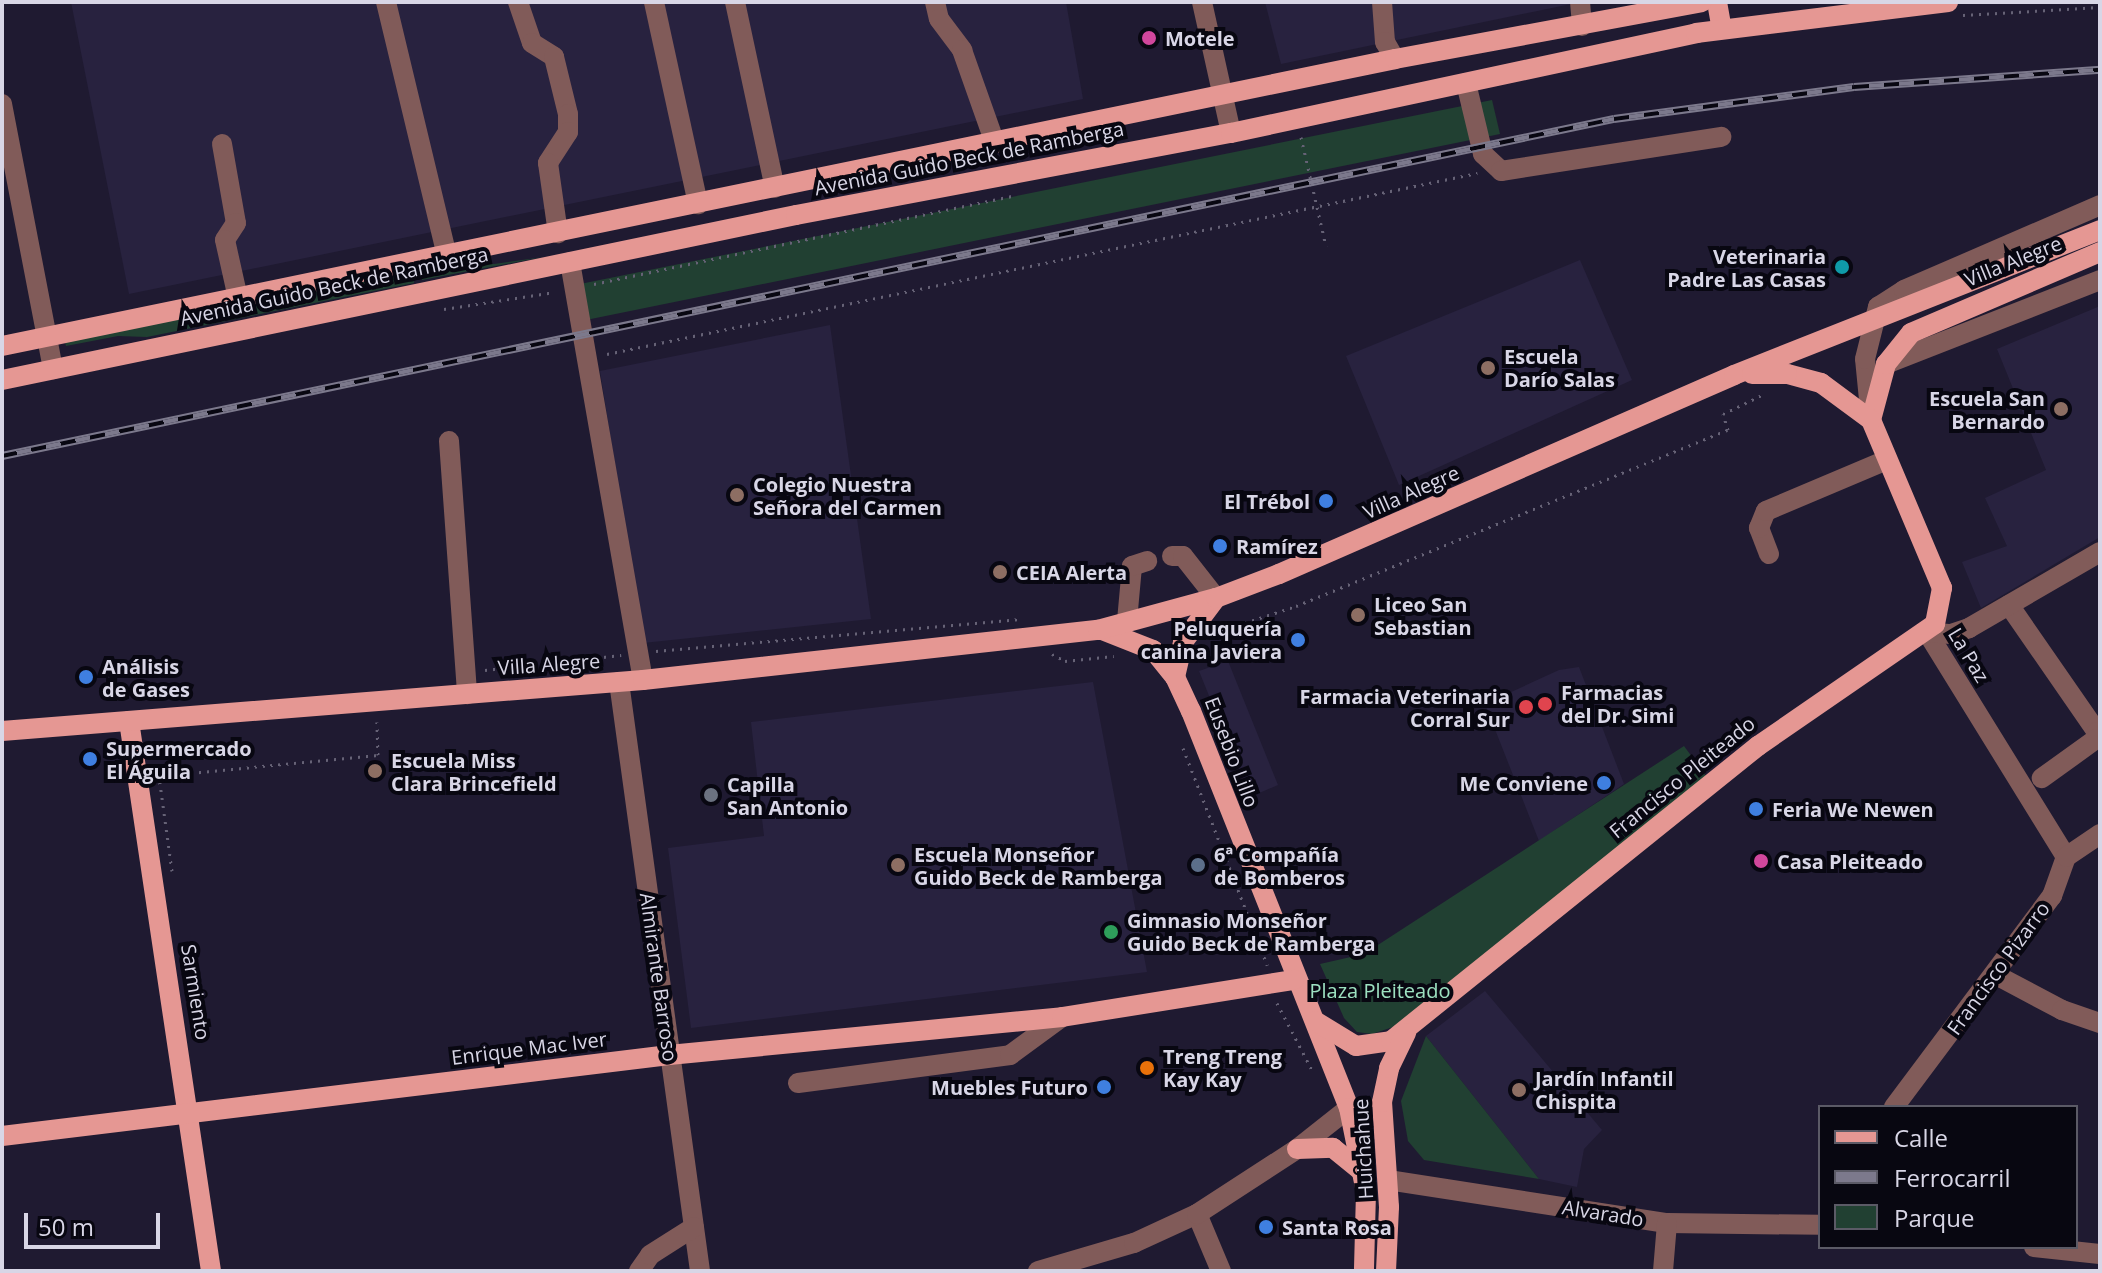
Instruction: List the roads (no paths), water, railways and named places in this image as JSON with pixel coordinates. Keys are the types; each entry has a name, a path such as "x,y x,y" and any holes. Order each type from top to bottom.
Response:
{"main road":[{"name":"Avenida Guido Beck de Ramberga","path":"2,346 1224,98 1395,59 1702,2"},
{"path":"1717,2 1722,29"},
{"name":"Avenida Guido Beck de Ramberga","path":"2,380 570,262 1231,133 1722,29 1948,2"},
{"path":"1395,59 1404,96"},
{"path":"570,262 575,243 593,226"},
{"name":"Villa Alegre","path":"2,731 643,680 1098,630 1216,598 1734,375 2100,230"},
{"path":"534,238 556,246 570,262"},
{"name":"Villa Alegre","path":"1734,375 1770,372 1804,378 1848,399 1871,420 1886,364 1899,344 1933,319 2100,252"},
{"name":"La Paz","path":"1871,420 1942,588 1940,615 1927,632"},
{"path":"1175,677 1183,642 1216,598"},
{"name":"Villa Alegre","path":"1098,630 1146,646 1175,677"},
{"name":"Francisco Pleiteado","path":"1315,1021 1333,1036 1366,1048 1408,1029 1758,746 1927,632"},
{"name":"Eusebio Lillo","path":"1175,677 1294,980 1315,1021 1349,1108"},
{"name":"Sarmiento","path":"129,721 211,1271"},
{"name":"Enrique Mac Iver","path":"2,1136 669,1055 1062,1017 1294,980"},
{"name":"Huichahue","path":"1386,1271 1388,1180 1384,1089 1408,1029"},
{"name":"Huichahue","path":"1349,1108 1363,1173 1364,1271"},
{"path":"1297,1149 1333,1148 1352,1159 1363,1173"}],"street":[{"path":"386,2 447,256"},
{"path":"518,2 532,43 554,57 568,114 568,132 548,163 558,233"},
{"path":"654,2 698,204"},
{"path":"735,2 775,188"},
{"path":"935,2 939,19 962,50 995,143"},
{"path":"1202,2 1231,133"},
{"path":"1382,2 1385,42 1395,59"},
{"path":"1580,2 1582,26"},
{"path":"1466,83 1483,154 1496,169 1507,171 1721,137"},
{"path":"2,104 53,369"},
{"path":"222,144 236,223 225,240 238,298"},
{"path":"1871,420 1865,359 1878,307 1904,290 2100,205"},
{"path":"570,262 643,680"},
{"path":"1886,364 2100,280"},
{"path":"449,441 467,694"},
{"path":"1769,554 1759,528 1766,511 1887,460"},
{"name":"Francisco Pleiteado","path":"1927,632 1951,634 2009,605 2100,552"},
{"path":"1172,556 1183,556 1216,598"},
{"path":"1127,621 1132,566 1147,561"},
{"path":"2009,605 2097,732 2096,739 2042,778"},
{"name":"La Paz","path":"1927,632 2066,857"},
{"name":"Almirante Barroso","path":"619,682 700,1271"},
{"path":"2066,857 2100,834"},
{"name":"Francisco Pizarro","path":"1896,1105 1996,975 2052,896 2066,857"},
{"path":"1996,975 2062,1010 2100,1023"},
{"name":"Enrique Mac Iver","path":"798,1083 1002,1057 1062,1017"},
{"path":"1038,1271 1134,1243 1197,1214 1297,1149 1349,1108"},
{"name":"Alvarado","path":"1388,1180 1667,1223 1818,1221"},
{"path":"1197,1214 1221,1271"},
{"path":"1663,1271 1667,1223"},
{"path":"639,1271 650,1255 694,1227"},
{"path":"2053,1249 2100,1254"}],"railway":[{"path":"2,456 1614,119 1854,87 2100,70"}],"place":[{"name":"Motele","path":"1149,38"},
{"name":"Veterinaria Padre Las Casas","path":"1842,267"},
{"name":"Escuela Darío Salas","path":"1488,368"},
{"name":"Escuela San Bernardo","path":"2061,409"},
{"name":"Colegio Nuestra Señora del Carmen","path":"737,495"},
{"name":"El Trébol","path":"1326,501"},
{"name":"Ramírez","path":"1220,546"},
{"name":"CEIA Alerta","path":"1000,572"},
{"name":"Liceo San Sebastian","path":"1358,615"},
{"name":"Peluquería canina Javiera","path":"1298,640"},
{"name":"Análisis de Gases","path":"86,677"},
{"name":"Farmacias del Dr. Simi","path":"1545,704"},
{"name":"Farmacia Veterinaria Corral Sur","path":"1526,707"},
{"name":"Supermercado El Águila","path":"90,759"},
{"name":"Escuela Miss Clara Brincefield","path":"375,771"},
{"name":"Me Conviene","path":"1604,783"},
{"name":"Capilla San Antonio","path":"711,795"},
{"name":"Feria We Newen","path":"1756,809"},
{"name":"Casa Pleiteado","path":"1761,861"},
{"name":"Escuela Monseñor Guido Beck de Ramberga","path":"898,865"},
{"name":"6ª Compañía de Bomberos","path":"1198,865"},
{"name":"Gimnasio Monseñor Guido Beck de Ramberga","path":"1111,932"},
{"name":"Treng Treng Kay Kay","path":"1147,1068"},
{"name":"Muebles Futuro","path":"1104,1087"},
{"name":"Jardín Infantil Chispita","path":"1519,1090"},
{"name":"Santa Rosa","path":"1266,1227"}],"park label":[{"name":"Plaza Pleiteado","path":"1380,990"}]}
